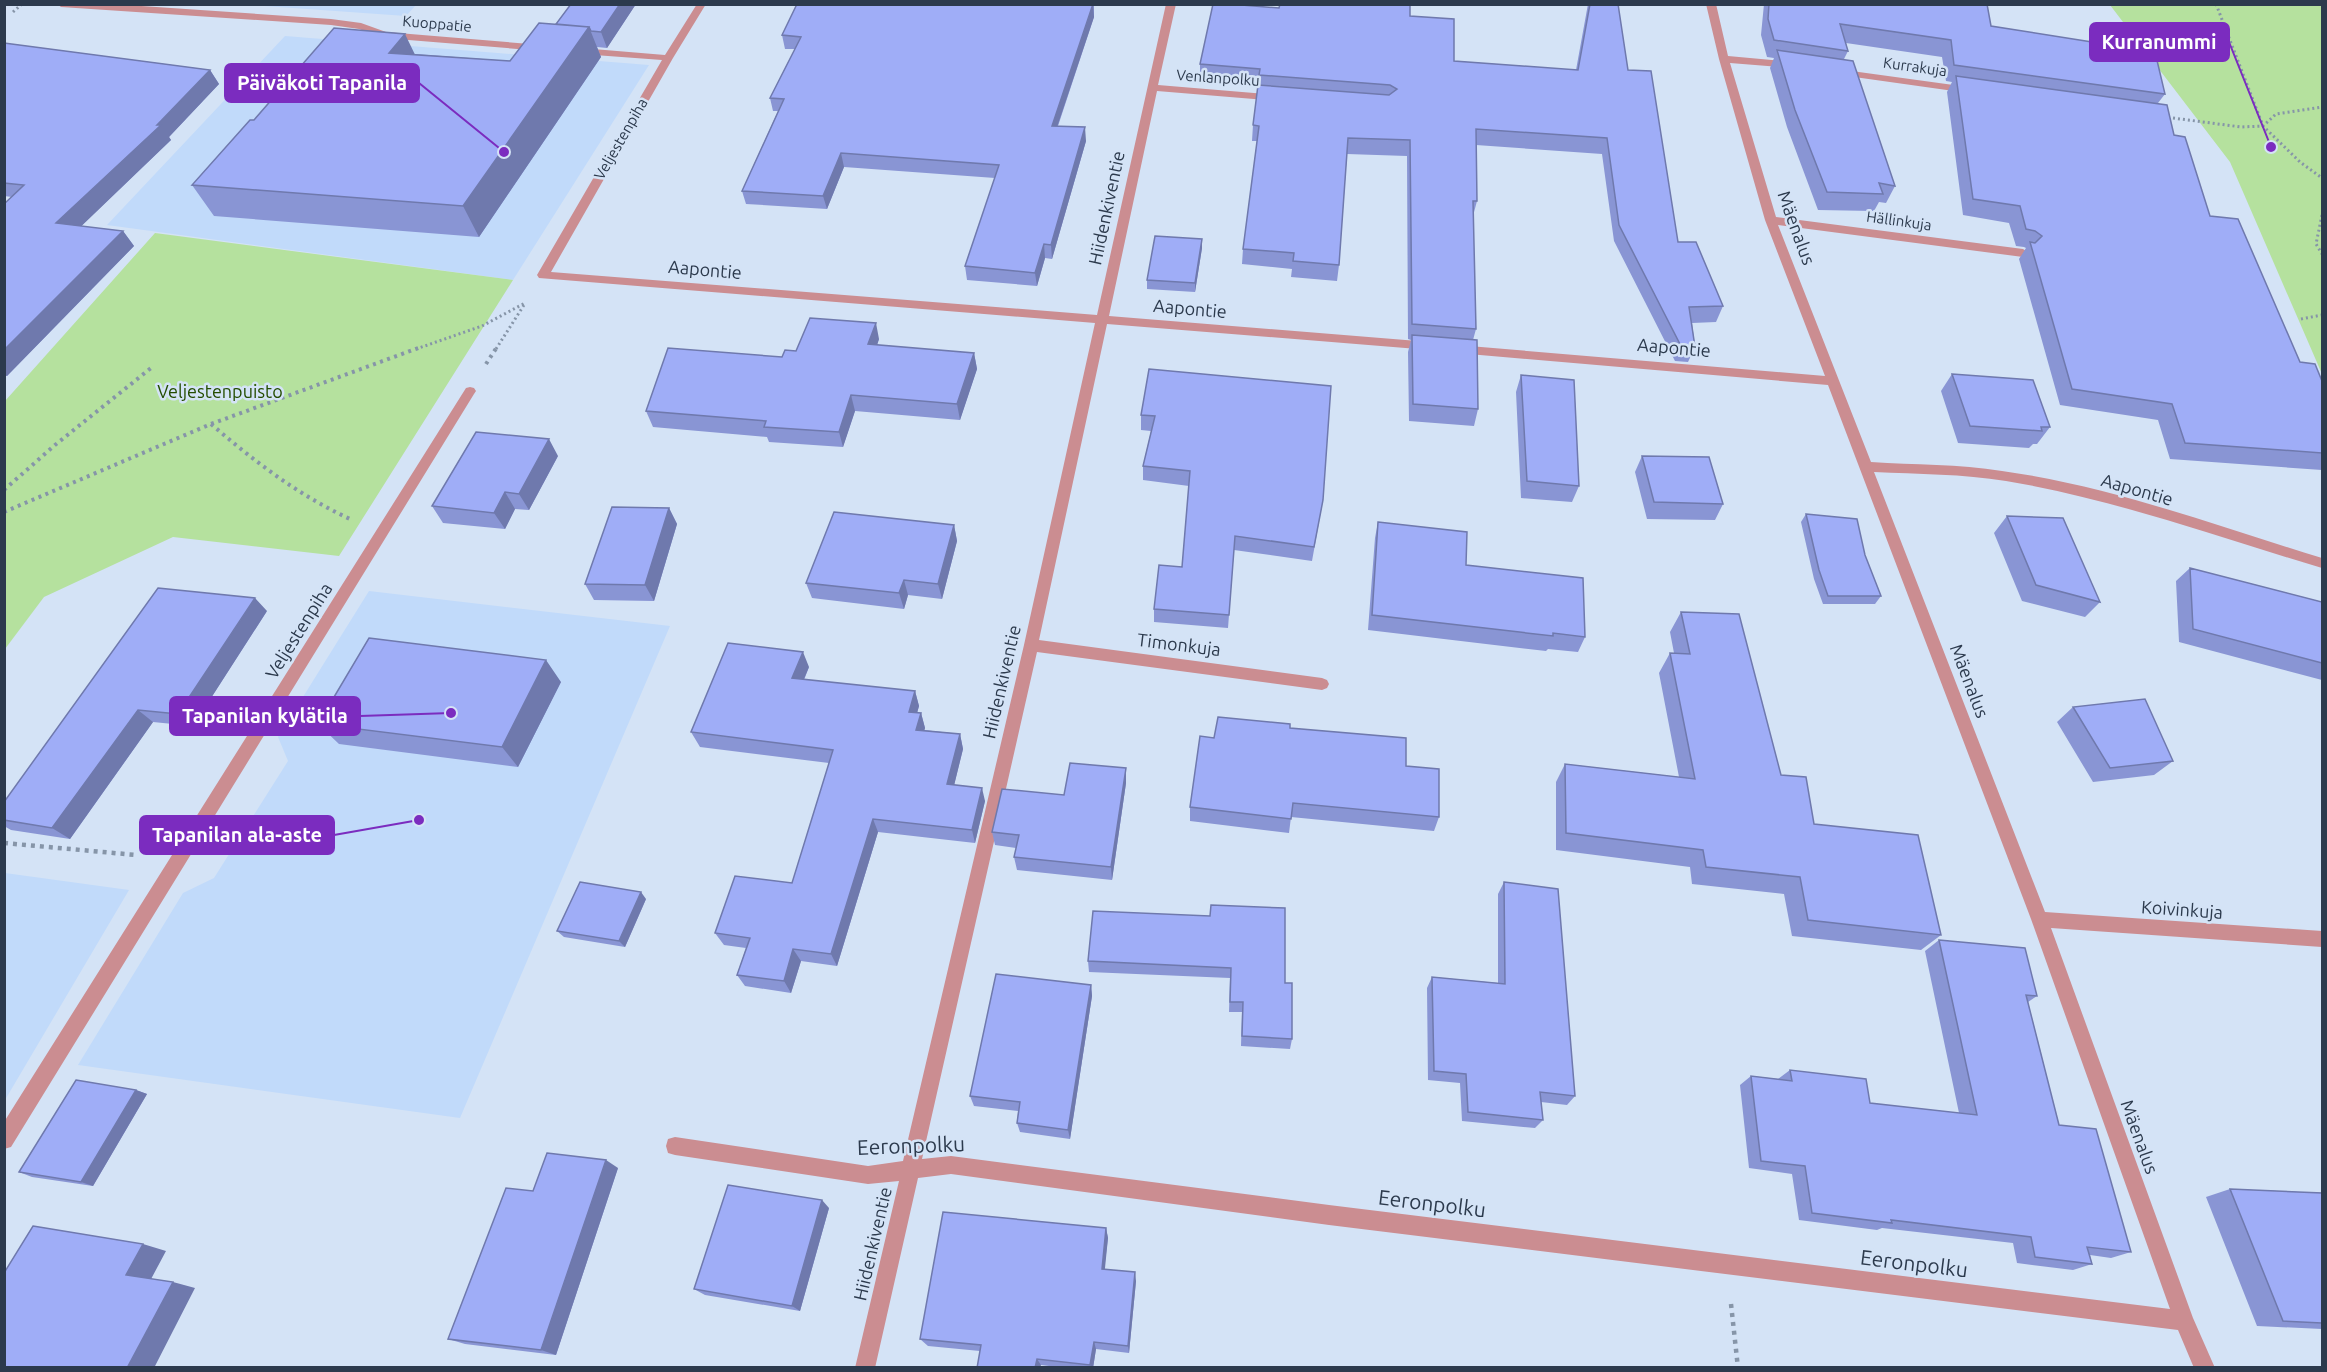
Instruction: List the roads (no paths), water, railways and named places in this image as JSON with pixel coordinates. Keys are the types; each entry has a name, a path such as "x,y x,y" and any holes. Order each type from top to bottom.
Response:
{"street":[{"name":"Kuoppatie","path":"61,4 331,22 361,26 384,35 559,49"},
{"name":"Veljestenpiha","path":"543,275 668,58 702,4"},
{"name":"Hiidenkiventie","path":"865,1368 1030,645 1172,4"},
{"name":"Mäenalus","path":"1712,4 1724,59 1771,220 2039,919 2184,1321 2205,1368"},
{"path":"570,50 668,58"},
{"path":"1724,59 1809,68"},
{"name":"Kurrakuja","path":"1830,70 1977,91"},
{"name":"Venlanpolku","path":"1154,88 1294,99"},
{"name":"Hällinkuja","path":"1771,220 2023,253"},
{"name":"Aapontie","path":"543,275 1833,381"},
{"name":"Veljestenpiha","path":"4,1140 372,552 470,391"},
{"name":"Aapontie","path":"1867,467 1981,473 2021,478 2100,498 2322,563"},
{"name":"Timonkuja","path":"1030,645 1322,684"},
{"name":"Koivinkuja","path":"2039,919 2322,939"},
{"name":"Eeronpolku","path":"675,1146 868,1175 951,1165 1726,1265 2184,1321"}],"place":[{"name":"Kurranummi","path":"2271,147"},
{"name":"Päiväkoti Tapanila","path":"504,152"},
{"name":"Tapanilan kylätila","path":"451,713"},
{"name":"Tapanilan ala-aste","path":"419,820"}],"park label":[{"name":"Veljestenpuisto","path":"220,392"}]}
